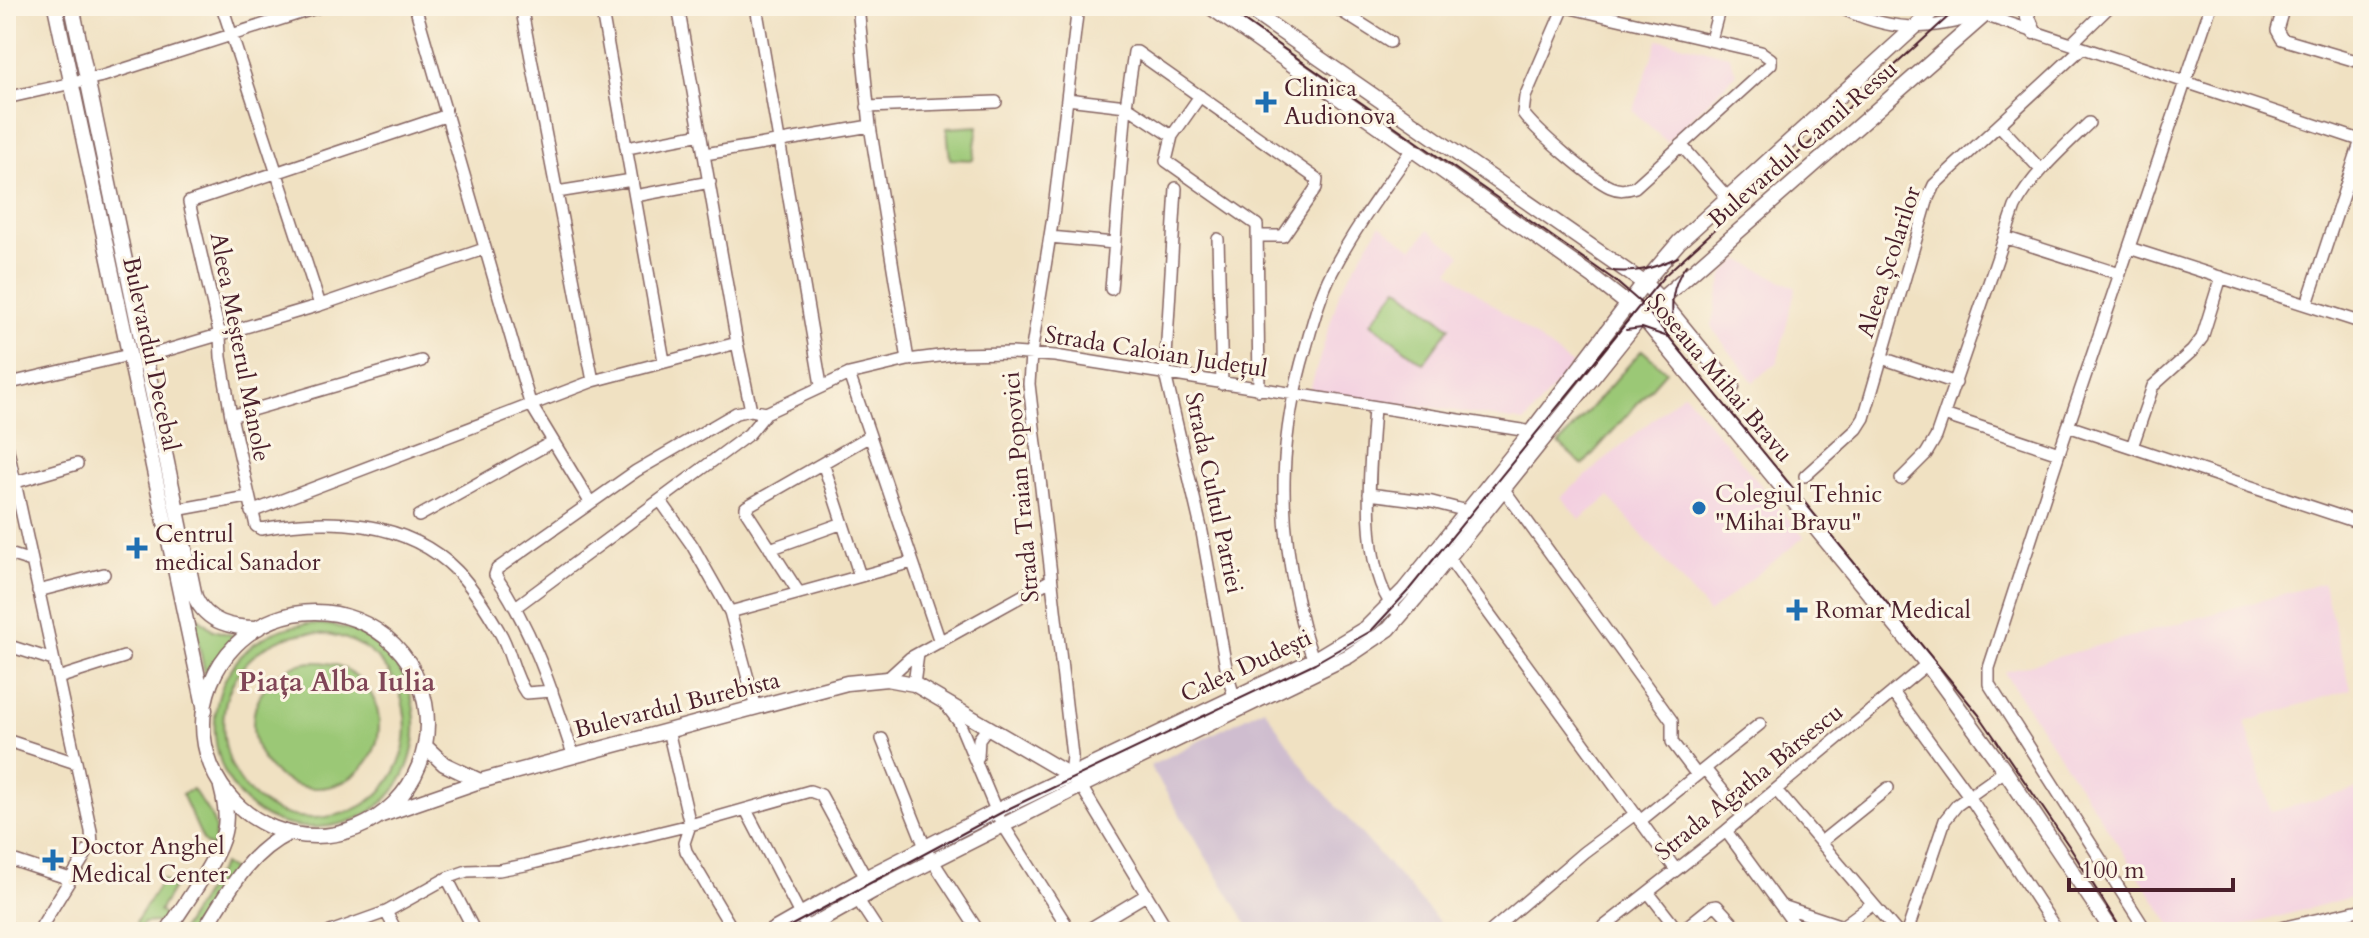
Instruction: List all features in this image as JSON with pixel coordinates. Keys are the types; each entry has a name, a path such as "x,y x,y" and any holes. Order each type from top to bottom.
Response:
{"main road":[{"name":"Bulevardul Decebal","path":"55,6 199,605 210,617 220,622 242,628 258,628"},
{"name":"Bulevardul Decebal","path":"72,6 205,710"},
{"name":"Șoseaua Mihai Bravu","path":"1209,6 1599,281 1642,316 1927,664 2005,771 2113,932"},
{"name":"Șoseaua Mihai Bravu","path":"1244,6 1644,283 1732,387"},
{"name":"Bulevardul Camil Ressu","path":"1630,304 1673,249 1938,6"},
{"path":"2023,6 2034,32"},
{"name":"Bulevardul Camil Ressu","path":"1642,316 1990,11"},
{"path":"1673,249 1692,271"},
{"path":"1599,281 1613,262"},
{"name":"Calea Dudești","path":"1538,436 1630,304"},
{"name":"Calea Dudești","path":"770,932 803,925 925,848 1070,774 1316,666 1396,610 1538,436 1642,316"},
{"path":"1667,346 1685,329"},
{"name":"Calea Dudești","path":"1444,551 1467,511 1499,484"},
{"path":"317,612 349,618 378,631 403,655 419,682 426,712 425,746 408,786 379,816 337,834 315,836 289,833 270,827 248,814 220,783 205,744 205,710 211,686 222,663 240,641 258,628 288,616 317,612"},
{"name":"Bulevardul Burebista","path":"379,816 480,781 573,754 855,681 887,679 914,684 941,698 1070,774 1081,786"},
{"name":"Calea Dudești","path":"869,885 932,862 1236,703"},
{"path":"425,746 444,764 480,781"},
{"path":"167,932 224,835 226,811 220,783"},
{"path":"203,932 258,852 289,833"}],"street":[{"path":"222,6 320,305"},
{"path":"6,98 88,80 322,6"},
{"path":"415,6 530,403 590,502"},
{"path":"521,6 593,381"},
{"path":"601,6 664,361"},
{"path":"678,6 751,410"},
{"path":"756,6 821,385"},
{"path":"858,6 867,107 908,360"},
{"name":"Strada Traian Popovici","path":"1070,774 1072,756 1030,401 1031,354 1050,237 1078,6"},
{"path":"1333,6 1390,42"},
{"path":"1355,21 1360,6"},
{"path":"1563,6 1761,52 1771,59 1771,64 1635,187 1618,189 1601,182 1523,113 1522,105 1563,6"},
{"path":"1711,40 1720,6"},
{"path":"1837,6 1877,22 1914,28 1948,24 1990,11"},
{"path":"1938,6 1990,11 2034,32 2362,138 2307,304"},
{"name":"Aleea Școlarilor","path":"1805,476 1861,424 1934,185 1999,125 2076,46 2110,6"},
{"path":"2147,932 1989,684 1991,660 2211,6"},
{"path":"2284,6 2277,30 2282,39 2363,63"},
{"path":"1111,289 1126,106 1134,52 1317,179 1316,188 1287,233 1278,238 1258,236"},
{"path":"1200,96 1172,136 1166,161 1256,222 1259,390"},
{"path":"1067,99 1126,106 1172,136"},
{"path":"867,107 996,102"},
{"name":"Aleea Meșterul Manole","path":"251,512 231,416 220,336 189,202 445,116"},
{"path":"1901,479 1926,454 1944,415 2004,237 2024,189 2089,123"},
{"path":"1999,125 2041,170"},
{"path":"705,154 779,139 870,126"},
{"path":"627,148 701,134"},
{"path":"1681,145 1727,197"},
{"path":"1316,666 1296,599 1284,533 1282,471 1292,395 1314,317 1331,273 1348,242 1412,149"},
{"path":"557,192 632,180"},
{"path":"635,196 710,182"},
{"name":"Strada Cultul Patriei","path":"1176,188 1165,374 1202,532 1236,703"},
{"path":"1050,237 1114,243"},
{"path":"2004,237 2120,274"},
{"path":"1218,239 1222,384"},
{"path":"2129,248 2363,323"},
{"path":"6,384 220,336 484,249"},
{"path":"2132,447 2153,386 2202,338 2221,277"},
{"path":"552,691 526,693 506,643 475,593 445,561 394,533 357,525 316,522 261,529 256,526 251,512 593,381 737,343"},
{"name":"Strada Caloian Județul","path":"517,606 749,434 766,413 849,374 908,360 955,354 1031,354 1374,407 1538,436"},
{"path":"1882,358 1956,383"},
{"path":"231,416 421,361"},
{"path":"849,374 940,642"},
{"path":"1374,407 1369,494 1371,533 1379,585 1396,610"},
{"path":"573,754 531,635 495,572 590,502 663,455 736,413 751,410 766,413"},
{"path":"1944,415 2059,453"},
{"path":"2068,426 2360,523 2363,506"},
{"path":"799,593 746,507 870,436"},
{"path":"6,441 92,844 38,932"},
{"path":"419,516 552,442"},
{"path":"823,463 860,576"},
{"path":"16,482 77,464"},
{"path":"1499,484 1672,721 1672,742 1743,816"},
{"path":"1369,494 1432,502 1467,511"},
{"path":"176,510 247,497"},
{"path":"660,500 692,545 730,612 756,708"},
{"path":"770,549 843,523"},
{"path":"1444,551 1676,870"},
{"path":"6,553 31,561"},
{"path":"730,612 912,562"},
{"path":"38,591 104,574"},
{"path":"887,679 901,664 1051,580"},
{"path":"6,645 53,660"},
{"path":"914,684 918,654"},
{"path":"58,678 124,657"},
{"name":"Strada Agatha Bârsescu","path":"1597,932 1726,831 1927,664"},
{"path":"1893,692 1969,796 2058,932"},
{"path":"941,698 959,722 1003,825 1071,932"},
{"path":"1490,932 1584,852 1638,818 1760,724"},
{"path":"979,766 977,745 988,727"},
{"path":"668,730 690,825 684,843 686,851 734,932"},
{"path":"882,739 932,862 979,932"},
{"path":"6,740 76,763"},
{"path":"1907,932 1945,820 1957,805 2005,771"},
{"path":"1081,786 1169,932"},
{"path":"1821,842 1888,788"},
{"path":"1776,790 1897,932"},
{"path":"330,932 386,912 447,878 467,871 525,865 690,825 810,791 821,795 869,885"},
{"path":"746,810 803,925"},
{"path":"1726,831 1800,932"},
{"path":"6,858 70,879"},
{"path":"447,878 475,932"},
{"path":"1648,892 1680,932 1711,907 1717,906 1741,932"},
{"path":"854,893 879,932"},
{"path":"1084,932 1146,895"},
{"path":"1780,905 1838,929 1872,904"},
{"path":"2269,931 2363,909"},
{"path":"386,912 397,932"},
{"path":"6,927 21,932"}],"shaded area":[{"path":"1658,39 1729,55 1736,74 1667,142 1633,111"},
{"path":"1380,225 1413,249 1428,230 1461,255 1449,271 1572,365 1525,422 1417,405 1414,408 1310,390 1340,291"},
{"path":"1739,259 1796,288 1777,363 1753,382 1711,327 1723,275"},
{"name":"Colegiul Tehnic \"Mihai Bravu\"","path":"1684,393 1804,537 1709,613 1609,497 1580,519 1561,497"},
{"path":"2323,583 2351,689 2245,722 2271,812 2363,787 2363,894 2221,932 2176,932 2004,672"},
{"path":"1264,708 1310,776 1443,926 1440,932 1252,932 1150,766"}],"green space":[{"path":"978,126 973,160 950,159 947,128"},
{"path":"1398,287 1450,327 1423,363 1371,323"},
{"path":"1642,350 1666,371 1583,465 1559,444"},
{"path":"196,616 213,630 236,636 205,674 193,617"},
{"path":"305,624 351,631 385,652 406,683 415,720 411,757 394,790 364,815 321,827 278,822 246,802 224,772 215,736 218,699 234,665 262,639","holes":["306,633 347,639 377,658 397,686 405,718 403,751 389,781 363,805 326,817 286,814 255,797 234,770 224,737 226,703 240,671 266,647"]},
{"path":"316,662 340,666 361,680 375,701 379,725 375,749 361,770 340,784 316,788 292,784 271,770 257,749 253,725 257,701 271,680 292,666"},
{"path":"193,789 214,823 212,848 204,842 182,794"},
{"path":"223,864 234,871 196,932 180,932"},
{"path":"163,879 174,886 159,911 169,919 165,925 144,923 138,930 136,922"}],"tram line":[{"path":"1223,6 1613,279 1642,304 1979,715 2069,846 2123,932"},
{"path":"779,932 1010,808 1315,663 1371,631 1407,592 1664,276 1960,6"},
{"path":"1607,270 1643,270 1678,257"},
{"path":"1674,332 1673,297 1686,265"},
{"path":"1626,330 1642,328 1668,337"}],"place":[{"name":"Clinica Audionova","path":"1266,102"},
{"name":"Colegiul Tehnic \"Mihai Bravu\"","path":"1699,508"},
{"name":"Centrul medical Sanador","path":"137,548"},
{"name":"Romar Medical","path":"1797,610"},
{"name":"Doctor Anghel Medical Center","path":"53,860"}],"district":[{"name":"Piața Alba Iulia","path":"337,682"}]}
